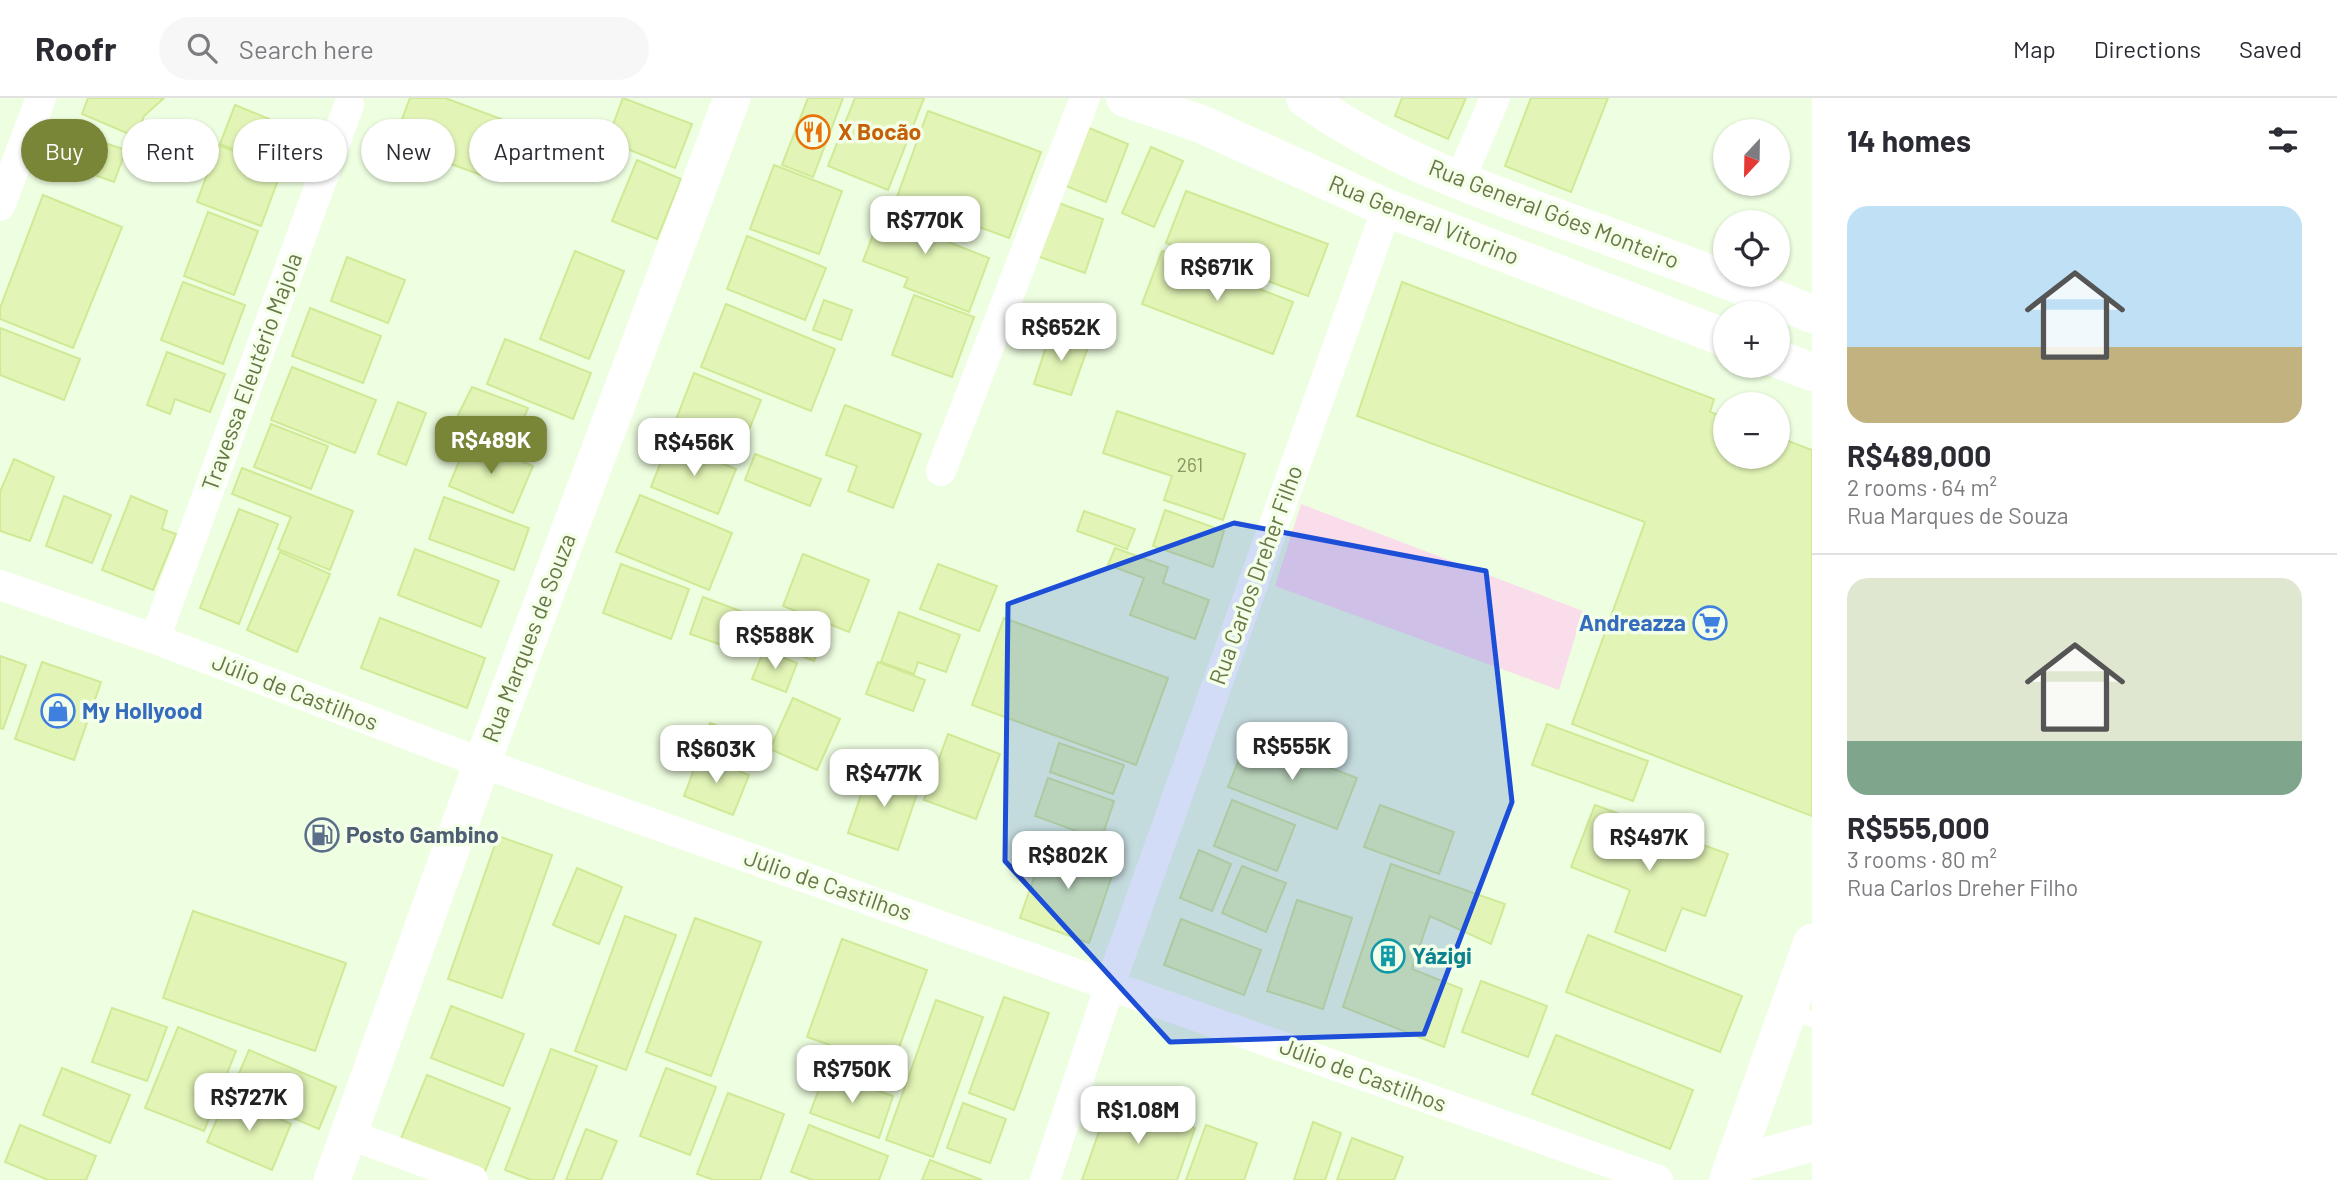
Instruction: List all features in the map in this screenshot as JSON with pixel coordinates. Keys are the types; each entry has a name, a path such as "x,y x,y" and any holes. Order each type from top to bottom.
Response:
{"main road":[{"name":"Rua General Vitorino","path":"1125,98 1201,124 1387,208 1713,333"},
{"name":"Rua General Góes Monteiro","path":"1305,98 1341,124 1459,182 1753,289 1812,314"},
{"path":"1790,364 1812,372"},
{"path":"1730,1172 1800,1014 1812,943"}],"street":[{"path":"0,206 41,98"},
{"name":"Rua Marques de Souza","path":"332,1180 482,763 732,98"},
{"path":"941,471 1085,98"},
{"path":"1459,182 1495,98"},
{"name":"Travessa Eleutério Majola","path":"155,639 349,105"},
{"name":"Rua Carlos Dreher Filho","path":"1045,1180 1110,985 1387,208"},
{"name":"Júlio de Castilhos","path":"0,585 155,639 482,763 1658,1180"},
{"path":"348,1134 473,1180"},
{"path":"1730,1172 1812,1143"}],"highlighted area":[{"path":"1234,523 1486,571 1512,802 1424,1034 1170,1042 1005,861 1008,604"}],"shaded area":[{"path":"1301,504 1583,611 1559,690 1275,586"}],"building":[{"path":"88,98 164,98 143,119 122,119 122,131 108,125 108,119 94,119 82,114"},
{"path":"410,98 445,98 501,119 469,119 469,171 455,166 455,119 402,119"},
{"path":"623,98 692,124 675,168 629,150 629,119 615,119"},
{"name":"X Bocão","path":"808,98 843,98 813,177 782,165"},
{"path":"855,98 924,98 888,190 828,166"},
{"path":"1402,98 1466,98 1448,139 1395,116"},
{"path":"1531,98 1608,98 1571,192 1505,166"},
{"path":"235,105 269,119 233,119 233,149 220,144"},
{"path":"928,111 1041,152 1009,238 897,197"},
{"path":"1089,128 1128,144 1106,202 1066,186"},
{"path":"108,144 122,149 122,161 114,182 108,180"},
{"path":"219,145 233,151 233,182 277,182 261,226 197,202 204,182 219,182"},
{"path":"1151,147 1183,161 1154,227 1122,213"},
{"path":"637,160 681,179 657,239 612,221"},
{"path":"774,165 842,191 819,254 750,229"},
{"path":"1186,191 1328,244 1308,296 1166,243"},
{"path":"43,195 122,227 73,348 0,319 0,308"},
{"path":"887,199 950,223 943,240 989,258 969,312 904,287 908,278 863,261"},
{"path":"1053,201 1103,219 1085,273 1034,255"},
{"path":"208,212 258,231 234,295 184,276"},
{"path":"747,236 826,268 805,320 727,289"},
{"path":"575,251 624,271 589,359 540,339"},
{"path":"1162,251 1293,302 1273,354 1142,304"},
{"path":"347,257 405,280 388,323 331,301"},
{"path":"183,282 245,305 223,364 161,340"},
{"name":"Andreazza","path":"1402,282 1713,399 1710,412 1713,413 1713,469 1790,469 1790,442 1812,450 1812,816 1572,724 1645,522 1357,416"},
{"path":"914,295 974,317 952,377 892,355"},
{"path":"824,300 852,310 841,340 813,330"},
{"path":"726,304 835,349 811,411 701,367"},
{"path":"310,308 381,336 363,383 292,356"},
{"path":"0,328 80,359 64,400 0,375"},
{"path":"1051,331 1089,344 1071,395 1034,384"},
{"path":"505,339 591,373 573,419 487,384"},
{"path":"167,352 225,374 210,412 175,399 170,414 147,405"},
{"path":"292,367 376,400 355,453 271,420"},
{"path":"694,373 761,400 740,452 674,425"},
{"path":"472,387 528,408 510,451 451,429"},
{"path":"398,402 426,413 406,465 378,454"},
{"path":"845,405 921,434 893,508 848,491 857,466 826,455"},
{"path":"1117,411 1245,454 1223,520 1164,500 1172,476 1103,453"},
{"path":"271,424 328,446 311,489 254,467"},
{"path":"468,439 533,466 513,513 449,486"},
{"path":"669,442 736,469 718,514 651,487"},
{"path":"755,454 821,479 810,506 745,480"},
{"path":"14,459 54,477 30,541 0,531 0,492"},
{"path":"242,468 353,511 330,570 278,549 291,517 232,494"},
{"path":"640,495 732,533 709,590 616,552"},
{"path":"64,496 111,515 92,563 46,546"},
{"path":"131,496 167,511 162,529 176,534 153,590 102,570"},
{"path":"444,497 529,528 514,570 429,539"},
{"path":"239,509 278,524 239,624 200,608"},
{"path":"1165,510 1224,531 1213,567 1153,546"},
{"path":"1084,511 1135,529 1127,549 1077,531"},
{"path":"1115,548 1168,567 1163,583 1209,600 1195,639 1130,615 1144,578 1108,565"},
{"path":"415,549 499,581 481,627 398,595"},
{"path":"280,552 330,574 297,652 247,630"},
{"path":"803,554 869,580 849,632 783,606"},
{"path":"621,564 689,589 671,639 603,613"},
{"path":"938,564 997,586 979,631 920,609"},
{"path":"703,597 746,613 733,649 690,634"},
{"path":"899,612 960,635 946,672 918,662 914,674 881,662"},
{"path":"380,618 485,658 467,708 361,668"},
{"path":"1004,618 1168,678 1136,765 972,705"},
{"path":"796,622 825,633 814,661 785,650"},
{"path":"764,650 797,663 786,692 752,679"},
{"path":"0,656 26,665 3,729 0,728"},
{"name":"My Hollyood","path":"42,662 101,682 74,760 15,739"},
{"path":"878,662 925,680 913,711 866,694"},
{"path":"793,698 840,719 817,770 770,749"},
{"path":"710,723 760,743 750,766 701,746"},
{"path":"1547,724 1648,761 1633,801 1532,765"},
{"path":"948,734 1000,754 976,819 924,800"},
{"path":"1248,736 1357,778 1337,829 1228,787"},
{"path":"1059,743 1124,765 1113,794 1050,772"},
{"path":"699,756 749,775 733,815 684,796"},
{"path":"870,768 920,785 898,850 848,833"},
{"path":"1048,778 1114,801 1101,840 1035,816"},
{"path":"1232,800 1295,825 1277,871 1214,846"},
{"path":"1380,805 1454,832 1439,874 1364,847"},
{"path":"1595,805 1728,854 1705,916 1682,908 1665,951 1615,932 1630,890 1571,867"},
{"path":"498,836 552,855 502,998 448,979"},
{"path":"1047,840 1116,864 1089,943 1020,918"},
{"path":"1199,850 1231,864 1212,911 1180,898"},
{"name":"Yázigi","path":"1391,864 1505,904 1491,944 1430,916 1412,969 1462,989 1444,1047 1343,1007"},
{"path":"1242,866 1286,883 1266,932 1222,913"},
{"path":"577,868 622,887 599,944 553,925"},
{"path":"1297,900 1352,918 1323,1009 1267,991"},
{"path":"193,911 346,963 315,1051 163,998"},
{"path":"625,916 676,935 626,1070 575,1051"},
{"path":"695,918 761,942 711,1076 646,1052"},
{"path":"1181,919 1261,950 1244,995 1164,965"},
{"path":"1588,935 1742,996 1720,1052 1566,992"},
{"path":"842,939 927,970 892,1067 807,1037"},
{"path":"1481,981 1547,1006 1528,1057 1462,1032"},
{"path":"1004,997 1049,1013 1014,1110 969,1093"},
{"path":"936,1000 983,1017 933,1157 886,1140"},
{"path":"451,1006 524,1034 503,1086 431,1058"},
{"path":"112,1008 167,1027 147,1081 92,1062"},
{"path":"178,1027 236,1051 204,1131 145,1108"},
{"path":"1556,1035 1693,1090 1670,1149 1532,1094"},
{"path":"551,1049 597,1066 553,1180 531,1180 505,1170"},
{"path":"249,1050 336,1087 319,1129 231,1092"},
{"path":"62,1068 130,1095 110,1143 43,1115"},
{"path":"666,1068 716,1087 690,1155 640,1136"},
{"path":"825,1073 893,1096 879,1138 810,1113"},
{"path":"427,1075 510,1108 484,1174 400,1141"},
{"path":"728,1093 784,1114 760,1180 714,1180 697,1174"},
{"path":"227,1096 291,1124 272,1170 207,1142"},
{"path":"1111,1098 1195,1128 1177,1180 1082,1180"},
{"path":"963,1103 1006,1119 990,1163 947,1148"},
{"path":"1313,1122 1341,1133 1325,1180 1294,1180"},
{"path":"20,1125 96,1156 86,1180 48,1180 5,1162"},
{"path":"809,1125 888,1156 879,1180 813,1180 791,1172"},
{"path":"1206,1125 1257,1143 1244,1180 1186,1180"},
{"path":"586,1129 617,1141 601,1180 566,1180"},
{"path":"1352,1138 1403,1157 1394,1180 1337,1180"},
{"path":"930,1160 982,1180 922,1180"}],"place":[{"name":"X Bocão","path":"813,132"},
{"name":"Andreazza","path":"1710,623"},
{"name":"My Hollyood","path":"58,711"},
{"name":"Posto Gambino","path":"322,835"},
{"name":"Yázigi","path":"1388,956"}]}
